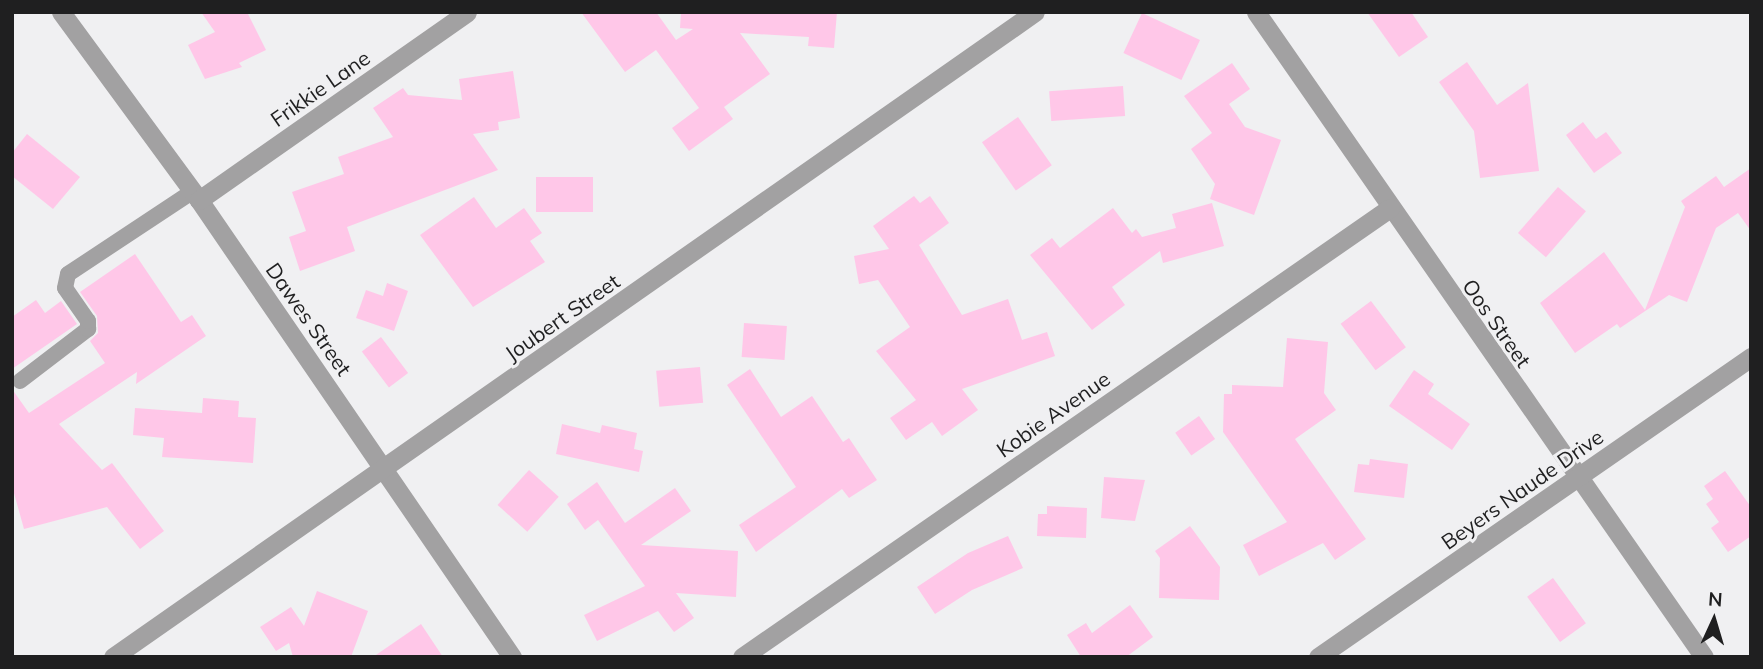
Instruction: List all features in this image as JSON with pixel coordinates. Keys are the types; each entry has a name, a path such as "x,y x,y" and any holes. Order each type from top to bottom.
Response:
{"street":[{"name":"Dawes Street","path":"61,12 196,196 385,468 507,655"},
{"name":"Frikkie Lane","path":"196,196 467,12"},
{"name":"Joubert Street","path":"113,657 1035,12"},
{"name":"Oos Street","path":"1256,12 1704,657"},
{"name":"Kobie Avenue","path":"741,657 1390,208"},
{"name":"Beyers Naude Drive","path":"1318,657 1751,357"}],"lane":[{"path":"20,381 88,329 88,321 65,288 68,274 196,196"}],"building":[{"path":"201,12 247,12 266,50 239,63 242,67 205,79 188,45 215,32"},
{"path":"581,12 656,12 676,40 693,29 680,28 681,12 837,12 834,48 808,46 809,37 740,33 770,74 724,107 733,119 689,151 672,128 699,108 656,50 625,72"},
{"path":"1367,12 1411,12 1428,37 1399,57"},
{"path":"1142,13 1200,40 1181,80 1123,53"},
{"path":"1467,62 1497,105 1528,83 1539,171 1480,178 1474,131 1439,82"},
{"path":"1232,63 1250,89 1229,104 1245,127 1281,140 1254,215 1210,199 1215,184 1191,149 1212,133 1184,96"},
{"path":"513,71 520,118 498,122 499,130 473,134 498,170 347,227 355,251 300,271 289,237 306,231 292,192 344,174 338,157 393,137 373,108 403,88 408,95 462,100 459,79"},
{"path":"1123,86 1125,116 1051,121 1049,91"},
{"path":"1018,117 1052,165 1016,191 982,142"},
{"path":"1583,122 1596,139 1606,132 1622,153 1594,173 1566,135"},
{"path":"27,134 80,177 53,209 12,176 12,153"},
{"path":"1751,168 1751,231 1738,213 1716,228 1687,302 1669,295 1620,328 1617,324 1575,353 1540,303 1604,252 1645,310 1685,207 1681,201 1716,176 1724,187"},
{"path":"536,177 593,177 593,212 536,212"},
{"path":"1558,187 1586,211 1546,257 1518,233"},
{"path":"914,196 920,203 930,196 949,223 919,245 962,315 1008,299 1022,340 1047,332 1055,356 962,389 978,410 942,436 932,422 906,440 890,418 916,400 876,351 910,327 878,280 859,284 854,256 889,249 873,226"},
{"path":"474,197 496,228 524,208 542,233 530,241 545,262 473,307 420,235"},
{"path":"1212,203 1224,246 1163,263 1160,251 1112,287 1125,305 1092,330 1030,255 1052,238 1060,248 1113,208 1132,233 1136,229 1142,237 1176,228 1172,214"},
{"path":"135,254 181,322 192,315 206,336 136,384 137,372 59,424 102,470 112,463 164,531 140,549 107,507 24,529 12,486 12,389 29,413 105,363 90,341 98,333 97,316 80,292"},
{"path":"387,283 408,291 394,331 356,318 366,290 383,296"},
{"path":"36,300 45,313 61,301 77,324 12,369 12,317"},
{"path":"1371,301 1406,347 1376,370 1341,324"},
{"path":"744,323 787,326 785,360 742,357"},
{"path":"381,337 408,373 389,387 362,351"},
{"path":"1287,338 1328,342 1324,393 1336,410 1295,439 1366,539 1335,560 1323,543 1259,576 1243,545 1287,522 1223,432 1224,394 1232,394 1232,385 1283,387"},
{"path":"700,367 703,403 659,407 656,371"},
{"path":"750,369 781,417 812,396 843,442 849,438 877,480 849,498 842,489 756,552 739,525 796,487 727,385"},
{"path":"1414,370 1434,384 1428,394 1470,424 1452,450 1389,406"},
{"path":"203,398 239,401 238,417 256,418 253,463 162,457 164,438 133,435 135,408 202,413"},
{"path":"1199,416 1215,439 1191,456 1175,433"},
{"path":"562,424 600,433 602,425 637,433 634,449 643,451 639,472 556,454"},
{"path":"1370,459 1408,464 1404,498 1354,492 1358,464 1369,465"},
{"path":"529,470 559,497 527,532 498,505"},
{"path":"1725,471 1751,507 1751,536 1728,552 1711,528 1719,522 1706,504 1713,499 1704,486"},
{"path":"1104,477 1145,480 1135,521 1101,518"},
{"path":"597,482 625,523 675,488 691,511 641,545 738,551 736,597 676,593 694,618 674,632 658,611 597,641 584,615 645,586 598,520 585,530 567,504"},
{"path":"1047,506 1087,508 1086,538 1037,536 1038,514 1047,514"},
{"path":"1190,526 1220,567 1219,600 1159,598 1160,558 1155,551"},
{"path":"1008,536 1023,568 972,590 935,614 917,587 968,553"},
{"path":"1553,578 1586,623 1560,642 1527,597"},
{"path":"317,591 368,611 351,657 293,657 289,643 276,651 260,627 291,607 304,626"},
{"path":"1130,605 1153,637 1126,657 1081,657 1067,635 1086,623 1092,633"},
{"path":"421,624 443,657 373,657"}]}
